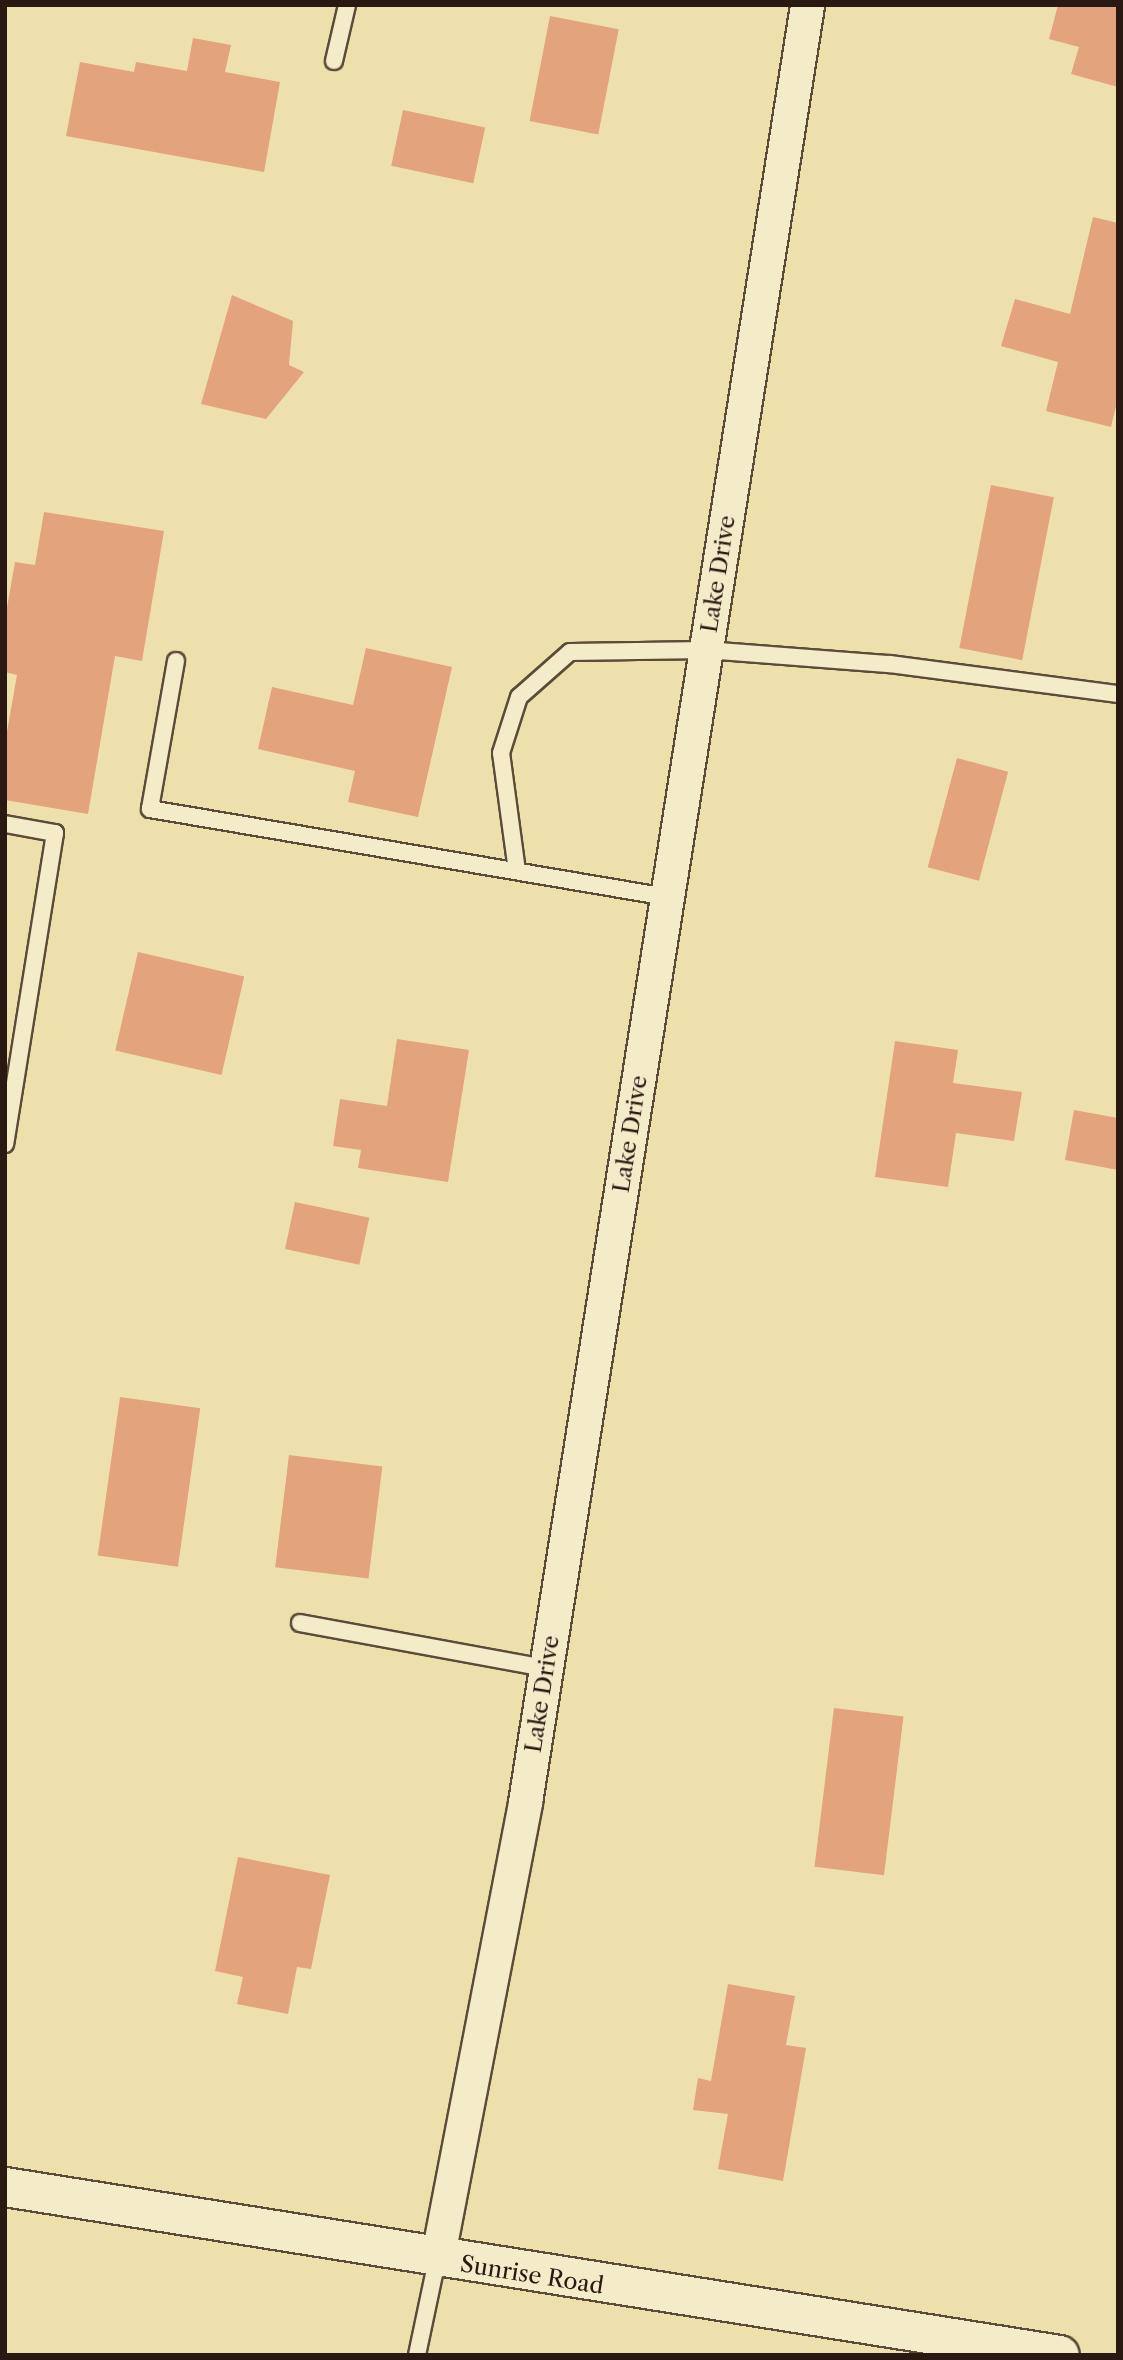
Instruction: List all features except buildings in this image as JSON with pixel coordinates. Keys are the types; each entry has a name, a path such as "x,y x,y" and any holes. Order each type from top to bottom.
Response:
{"main road":[{"name":"Sunrise Road","path":"5,2188 436,2260 1039,2353"}],"street":[{"name":"Lake Drive","path":"436,2260 546,1668 807,5"}],"lane":[{"path":"334,61 347,5"},
{"path":"517,871 501,753 519,697 570,652 706,650 890,664 1118,694"},
{"path":"176,661 150,809 667,897"},
{"path":"5,824 55,833 5,1144"},
{"path":"300,1623 546,1668"},
{"path":"417,2355 436,2260"}]}
